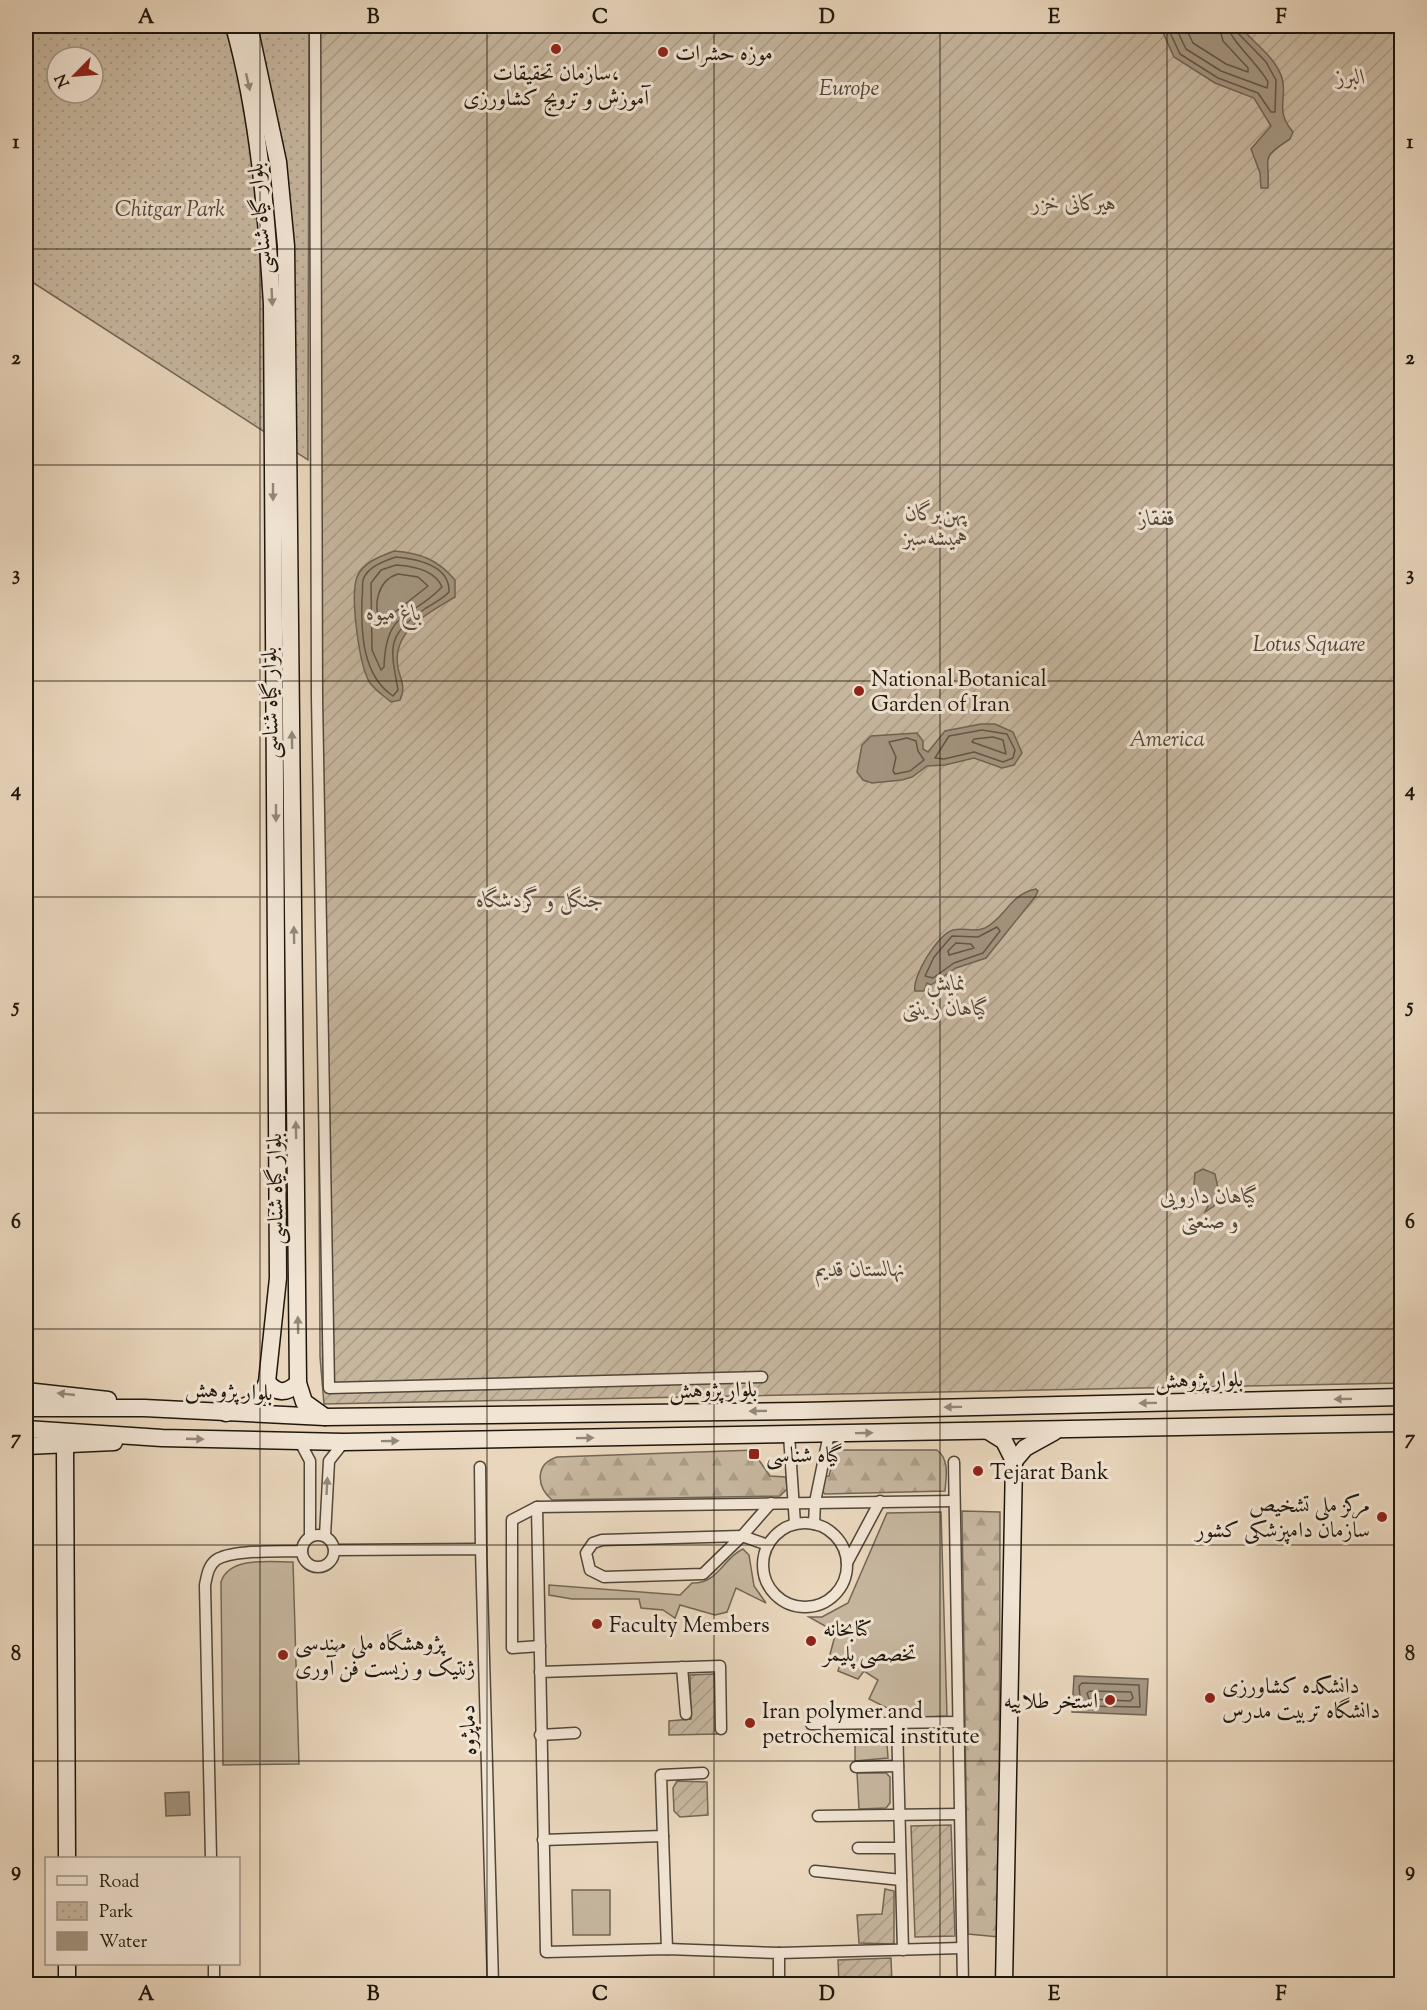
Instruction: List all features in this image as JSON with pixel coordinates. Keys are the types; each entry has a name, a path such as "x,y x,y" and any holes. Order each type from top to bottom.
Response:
{"street":[{"name":"بلوار گیاه شناسی","path":"234,26 252,102 262,168 272,304 278,1278 267,1382"},
{"name":"بلوار گیاه شناسی","path":"249,26 278,162 286,246 298,1383"},
{"path":"315,26 317,686 329,1388 762,1377"},
{"path":"226,1413 259,1399 267,1382 273,1389 281,1392 290,1390 298,1383 304,1402 325,1417"},
{"path":"26,1391 106,1400 144,1408"},
{"name":"بلوار پژوهش","path":"26,1408 144,1408 325,1417 802,1411 1401,1397"},
{"name":"بلوار پژوهش","path":"26,1429 162,1438 344,1442 1401,1423"},
{"path":"1014,1461 1025,1448 1058,1430"},
{"path":"988,1431 1004,1442 1014,1461 1004,1984"},
{"path":"814,1524 815,1502 829,1434"},
{"path":"789,1435 795,1524"},
{"path":"26,1446 65,1446 162,1438"},
{"path":"300,1442 310,1461 310,1537"},
{"path":"325,1536 310,1537 305,1540 302,1551 306,1562 318,1567 331,1561 333,1544 325,1536 329,1461 344,1442"},
{"path":"65,1446 67,1857"},
{"path":"954,1462 963,1984"},
{"name":"دماپژوه","path":"480,1467 493,1984"},
{"path":"847,1563 844,1550 837,1538 814,1524 795,1524 776,1534 768,1545 763,1565 768,1586 777,1597 796,1606 817,1606 830,1600 843,1583 847,1563 880,1501"},
{"path":"540,1646 512,1648 512,1520 537,1507 954,1501"},
{"path":"768,1545 742,1536 602,1540 593,1543 586,1553 590,1570 604,1577 703,1574 742,1536 771,1503"},
{"path":"537,1507 546,1952 667,1949 779,1953 962,1948"},
{"path":"334,1550 481,1549"},
{"path":"211,1857 205,1586 208,1569 217,1560 235,1554 302,1551"},
{"path":"540,1672 720,1666 721,1729"},
{"path":"682,1667 686,1714"},
{"path":"811,1724 958,1722"},
{"path":"897,1723 903,1950"},
{"path":"540,1735 575,1733"},
{"path":"856,1767 898,1766"},
{"path":"667,1949 661,1775 703,1773"},
{"path":"818,1816 960,1814"},
{"path":"543,1840 663,1836"},
{"path":"858,1848 900,1848"},
{"path":"815,1871 901,1880"},
{"path":"779,1953 779,1984"},
{"path":"67,1965 67,1984"},
{"path":"214,1965 214,1984"}],"green space":[{"name":"Chitgar Park","path":"26,26 309,26 308,460 26,278"},
{"name":"National Botanical Garden of Iran","path":"313,26 1401,26 1401,1383 324,1404 320,1357"},
{"path":"755,1450 756,1456 770,1476 786,1477 787,1489 780,1496 552,1500 543,1488 540,1476 545,1465 557,1457"},
{"path":"841,1450 937,1450 946,1464 945,1491 825,1494 821,1490 823,1477 829,1476 835,1454"},
{"path":"962,1511 1000,1512 999,1937 968,1934"},
{"path":"941,1512 947,1716 907,1718 869,1699 878,1680 864,1671 858,1679 838,1671 841,1661 829,1658 836,1632 809,1617 822,1617 848,1603 887,1513"},
{"path":"743,1549 749,1555 754,1586 766,1603 736,1588 727,1612 715,1615 680,1605 675,1618 663,1610 641,1608 639,1599 572,1599 549,1595 549,1585 680,1595 692,1583 701,1582 714,1575 730,1558"},
{"path":"262,1561 293,1562 299,1764 223,1765 221,1582 225,1574 241,1564"},
{"path":"714,1674 717,1734 669,1735 669,1721 691,1719 690,1675"},
{"path":"855,1730 886,1730 888,1758 855,1761"},
{"path":"857,1773 886,1773 890,1777 890,1803 886,1808 859,1809"},
{"path":"677,1781 707,1782 708,1815 680,1817 674,1811 673,1788"},
{"path":"951,1825 955,1936 915,1937 911,1826"},
{"path":"885,1889 894,1891 894,1944 859,1943 857,1915 882,1914"},
{"path":"572,1890 610,1890 610,1935 573,1935"},
{"path":"891,1958 892,1984 839,1984 838,1960"}],"water":[{"path":"1160,26 1240,26 1269,56 1279,70 1283,85 1284,117 1293,132 1290,139 1274,151 1268,159 1268,188 1261,188 1260,173 1251,149 1271,126 1254,98 1215,83 1174,57"},
{"path":"394,551 421,556 442,567 455,580 455,597 423,617 406,633 397,655 403,688 402,695 400,700 391,702 372,686 362,662 355,614 355,586 363,567"},
{"path":"981,724 995,724 1013,732 1022,753 1014,765 1002,768 974,758 945,765 927,766 912,777 902,780 872,783 863,780 857,772 862,745 871,736 917,733 923,741 923,749 928,752 945,731"},
{"path":"1036,889 1038,891 1035,897 986,958 956,968 931,985 927,983 924,991 915,991 915,984 927,956 947,933 957,929 985,928 1020,896"},
{"path":"1203,1169 1215,1174 1219,1193 1214,1206 1205,1212 1208,1206 1207,1197 1197,1194 1194,1184 1195,1173"},
{"name":"استخر طلاییه","path":"1074,1676 1148,1679 1146,1715 1072,1712"},
{"path":"189,1792 190,1815 166,1816 165,1793"}],"place":[{"name":"سازمان تحقیقات، آموزش و ترویج کشاورزی","path":"556,49"},
{"name":"موزه حشرات","path":"663,52"},
{"name":"National Botanical Garden of Iran","path":"859,691"},
{"name":"گیاه شناسی","path":"754,1454"},
{"name":"Tejarat Bank","path":"978,1471"},
{"name":"مرکز ملی تشخیص سازمان دامپزشکی کشور","path":"1382,1517"},
{"name":"Faculty Members","path":"597,1624"},
{"name":"کتابخانه تخصصی پلیمر","path":"811,1641"},
{"name":"پژوهشگاه ملی مهندسی ژنتیک و زیست فن آوری","path":"283,1655"},
{"name":"دانشکده کشاورزی دانشگاه تربیت مدرس","path":"1210,1698"},
{"name":"استخر طلاییه","path":"1110,1700"},
{"name":"Iran polymer and petrochemical institute","path":"750,1723"}],"park label":[{"name":"البرز","path":"1351,76"},
{"name":"Europe","path":"849,87"},
{"name":"هیرکانی خزر","path":"1074,202"},
{"name":"قفقاز","path":"1157,517"},
{"name":"پهن‌برگان همیشه‌سبز","path":"936,524"},
{"name":"باغ میوه","path":"394,612"},
{"name":"Lotus Square","path":"1309,643"},
{"name":"America","path":"1167,738"},
{"name":"جنگل و گردشگاه","path":"540,899"},
{"name":"نمایش گیاهان زینتی","path":"946,994"},
{"name":"گیاهان دارویی و صنعتی","path":"1210,1208"},
{"name":"نهالستان قدیم","path":"860,1268"}]}
